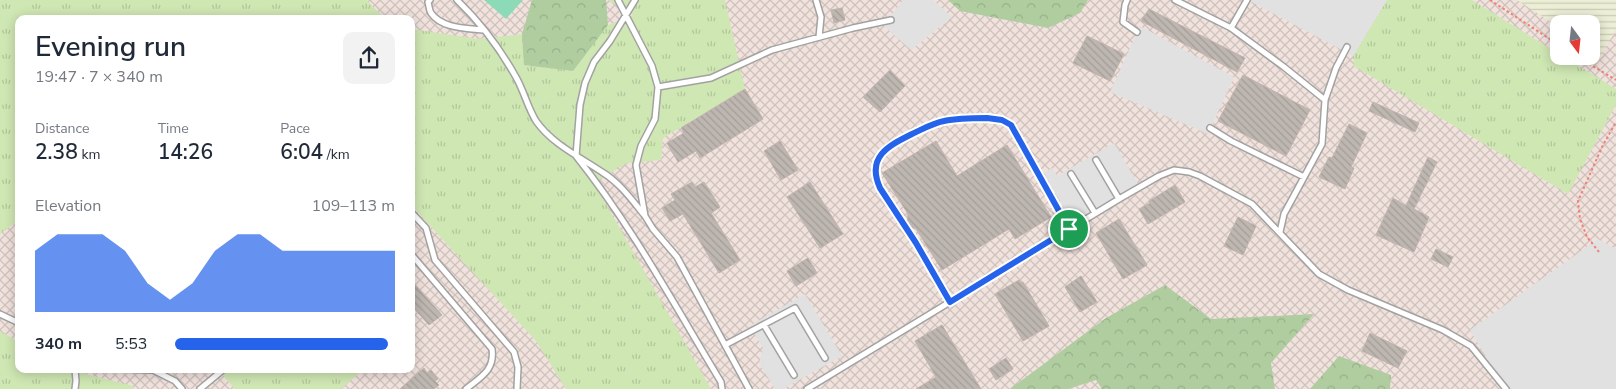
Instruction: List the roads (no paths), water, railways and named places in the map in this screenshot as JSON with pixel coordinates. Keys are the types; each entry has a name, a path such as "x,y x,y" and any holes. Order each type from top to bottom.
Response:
{"lane":[{"path":"430,0 428,2 431,13 442,23 460,28 484,30"},
{"path":"457,0 500,50 518,81 536,121 554,140 604,173 624,189 653,229 677,257 750,389"},
{"path":"618,0 627,14 652,66 658,87 655,119 641,146 636,165 645,216"},
{"path":"627,14 631,0"},
{"path":"636,0 594,62 585,83 580,105 576,156 599,185 620,217 721,382 722,389"},
{"path":"816,0 821,17 819,37"},
{"path":"1127,0 1122,22 1137,32"},
{"path":"1176,0 1231,28 1325,100"},
{"path":"1231,28 1248,0"},
{"path":"658,87 712,78 772,50 891,20"},
{"path":"1280,232 1284,214 1322,144 1325,100 1336,68 1347,47"},
{"path":"950,302 876,180 877,160 896,142 933,124 947,120 987,118 1002,120 1011,125 1069,229"},
{"path":"1210,128 1231,141 1304,177"},
{"path":"1096,160 1119,198"},
{"path":"807,389 1119,198 1174,170 1200,176 1252,204 1319,274 1348,290 1444,330 1471,346 1506,389"},
{"path":"1071,174 1095,213"},
{"path":"415,216 426,228 435,260 514,352 518,367 517,389"},
{"path":"415,259 492,349 493,357 490,366 485,373 466,389"},
{"path":"725,345 795,308 825,358"},
{"path":"0,314 15,321"},
{"path":"764,325 794,375"},
{"path":"75,373 75,389"},
{"path":"158,373 175,382 182,389"},
{"path":"200,389 219,373"}]}
